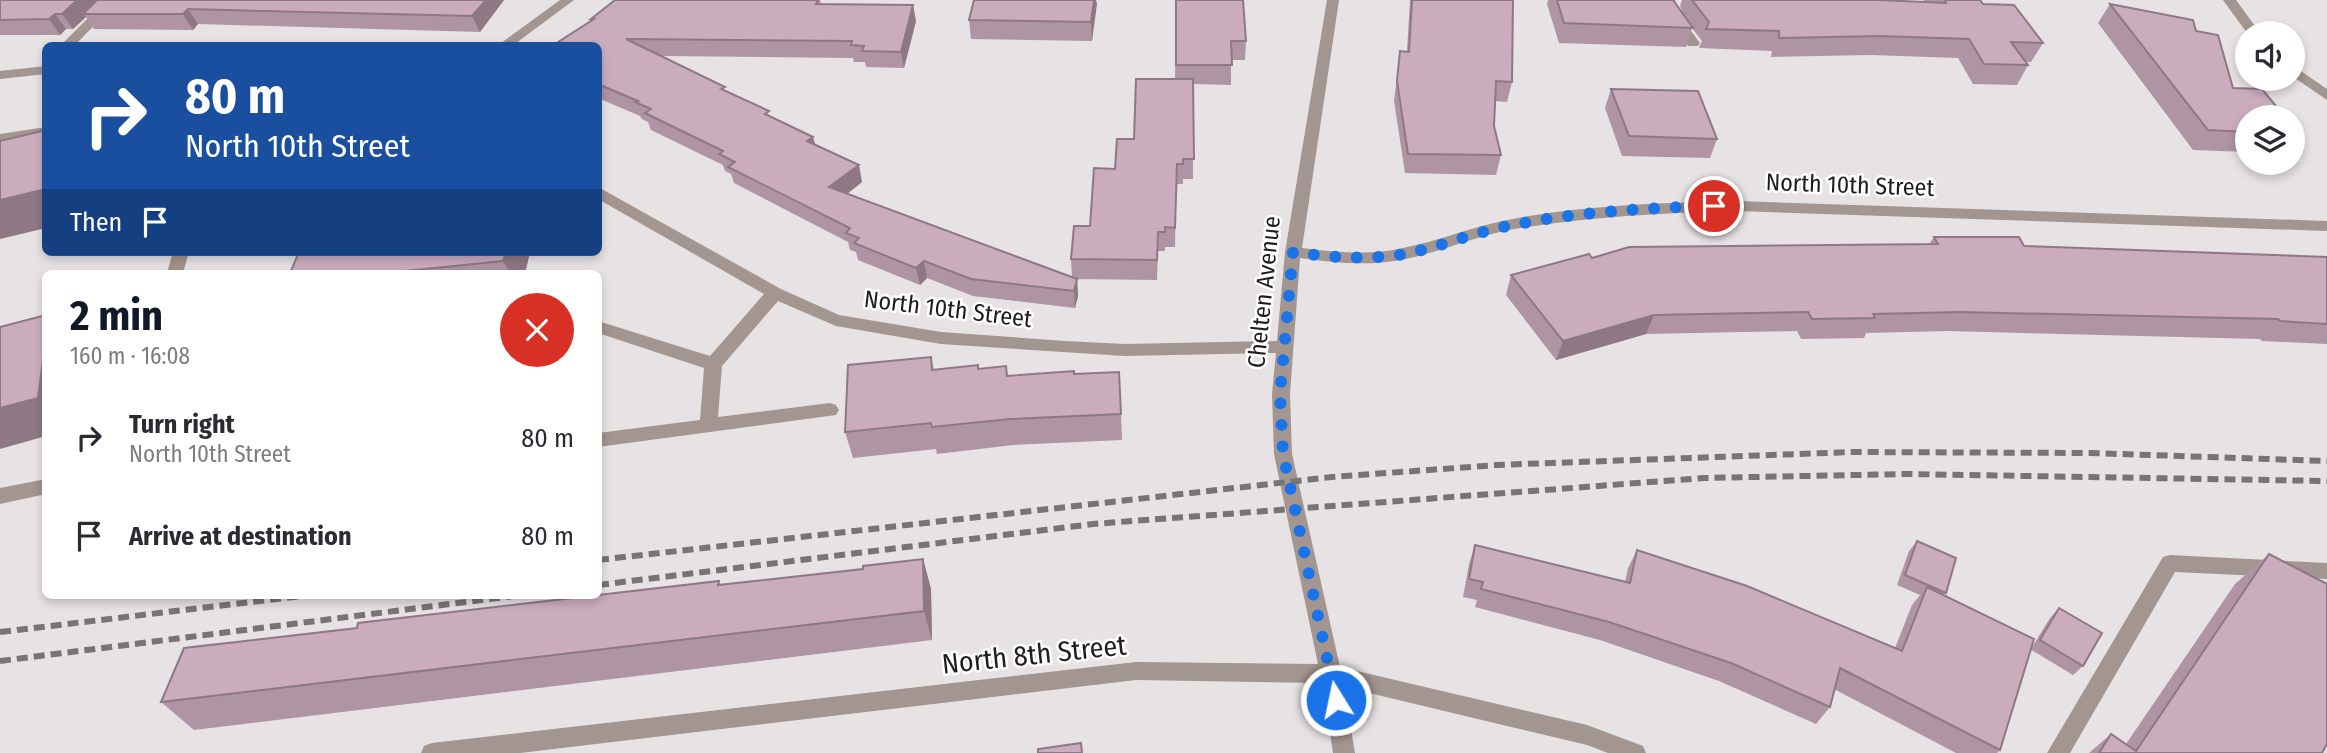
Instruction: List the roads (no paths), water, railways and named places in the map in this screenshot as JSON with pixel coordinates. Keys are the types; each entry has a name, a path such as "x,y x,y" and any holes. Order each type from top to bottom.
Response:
{"street":[{"path":"70,42 113,0"},
{"path":"509,42 568,0"},
{"name":"Chelten Avenue","path":"1333,0 1293,252 1280,394 1283,454 1331,674 1344,753"},
{"path":"1668,0 1676,19 1693,43"},
{"path":"2229,0 2245,21"},
{"path":"0,75 42,70"},
{"path":"2305,79 2327,96"},
{"path":"0,138 42,132"},
{"name":"North 10th Street","path":"602,194 775,293 836,320 941,338 1125,350 1283,346"},
{"name":"North 10th Street","path":"1293,252 1338,258 1402,254 1505,226 1571,215 1646,208 1737,206 2327,226"},
{"path":"709,425 713,364 775,293"},
{"path":"602,328 713,364"},
{"path":"602,439 830,410"},
{"path":"0,496 42,487"},
{"path":"2058,753 2170,563 2327,570"},
{"name":"North 8th Street","path":"432,753 1136,671 1331,674 1587,734 1635,753"}],"railway":[{"path":"602,560 1332,477 1497,465 1853,452 2090,453 2327,461"},
{"path":"602,585 1093,524 1704,478 1907,474 2327,481"},
{"path":"0,632 276,599"},
{"path":"0,661 489,599"}]}
